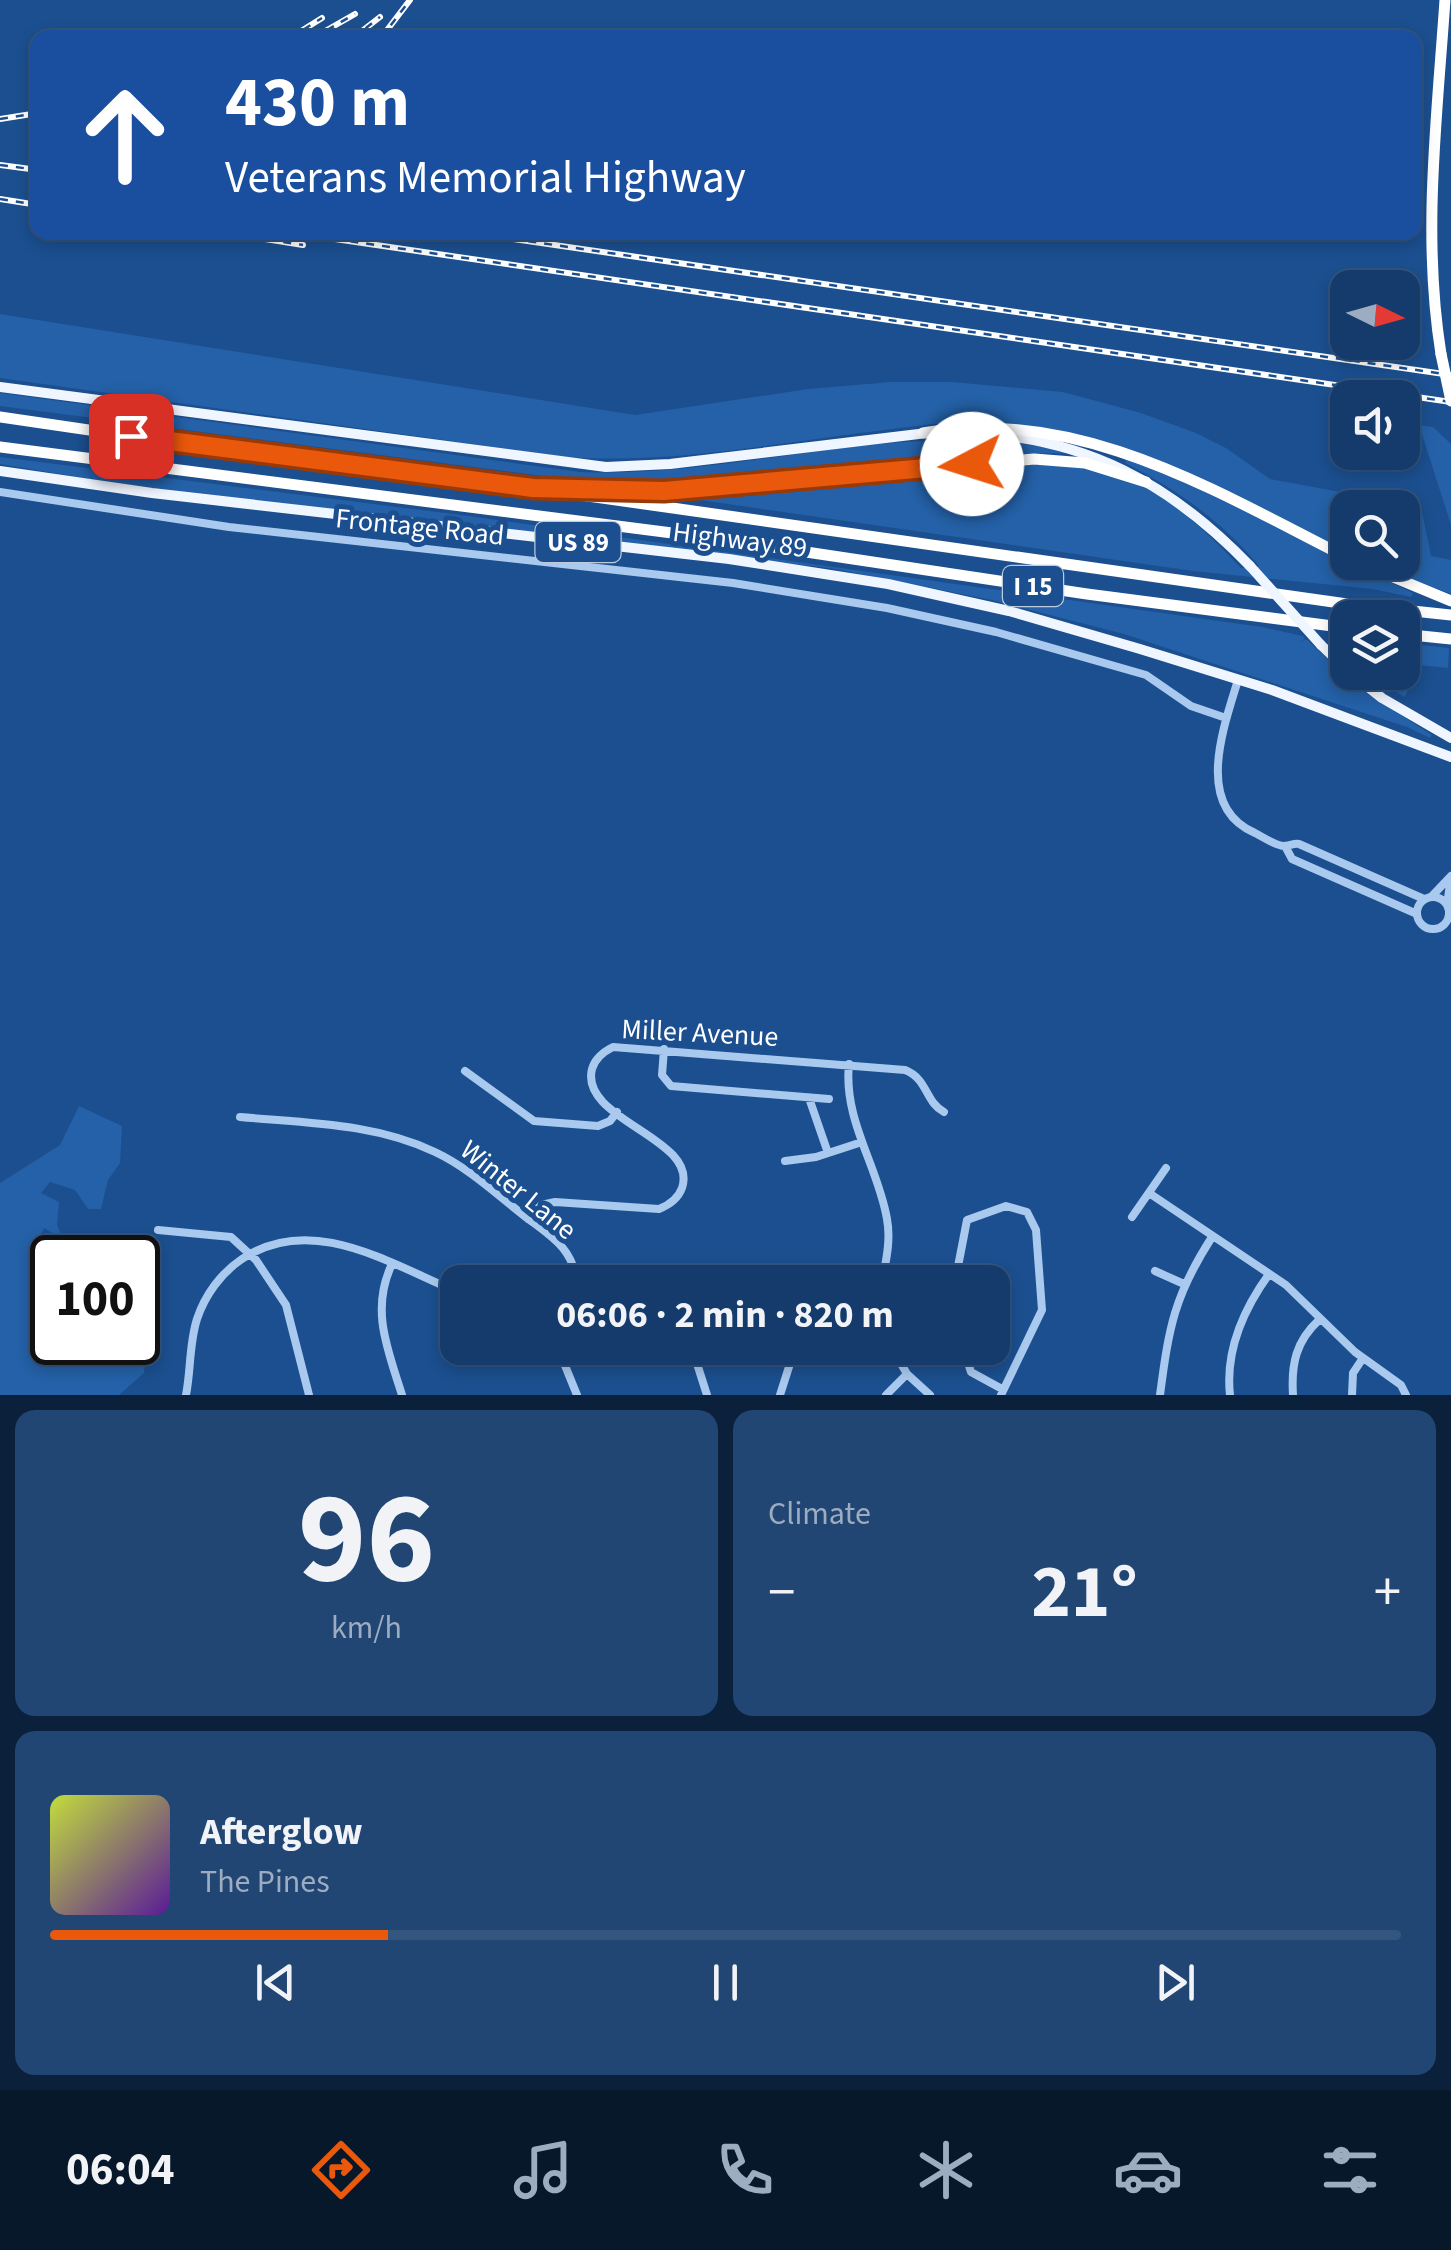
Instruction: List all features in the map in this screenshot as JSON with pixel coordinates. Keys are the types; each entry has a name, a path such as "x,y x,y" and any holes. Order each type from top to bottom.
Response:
{"highway":[{"path":"1446,0 1430,224 1434,298 1451,401"},
{"name":"I 15","path":"0,417 1451,616"},
{"path":"923,433 962,428 1012,430 1072,438 1126,453 1210,486 1330,549"},
{"name":"I 15","path":"0,448 720,539 1330,626"},
{"path":"533,488 664,491 1034,460 1085,463 1146,482"},
{"path":"1395,580 1451,601"},
{"path":"1420,636 1451,639"}],"main road":[{"path":"0,386 606,467 683,463 923,433 980,434 1042,442 1102,459 1146,482 1204,522 1330,653"},
{"name":"Highway 89","path":"0,471 152,493 730,559 839,576 1009,612 1238,680 1382,728 1451,757"},
{"path":"1372,690 1451,738"}],"street":[{"name":"Frontage Road","path":"4,493 229,527 720,582 887,608 996,632 1146,675 1191,706 1226,718"},
{"path":"1238,680 1226,718 1218,782 1222,803 1238,825 1285,846 1299,844 1428,898 1442,900 1449,909"},
{"path":"1285,846 1292,859 1417,914"},
{"path":"1451,877 1447,926 1428,928 1419,922 1417,914 1451,877"},
{"name":"Miller Avenue","path":"528,1219 550,1202 650,1210 663,1208 675,1199 683,1179 678,1162 598,1096 592,1086 591,1073 597,1058 618,1046 900,1070 915,1074 924,1082 936,1108 944,1112"},
{"path":"664,1049 662,1075 671,1086 829,1099"},
{"path":"849,1064 848,1096 888,1222 885,1265"},
{"path":"465,1071 534,1121 598,1126 610,1121 617,1112"},
{"path":"810,1098 828,1153"},
{"name":"Winter Lane","path":"240,1117 350,1127 404,1139 457,1165 564,1248 572,1265"},
{"path":"786,1161 862,1142"},
{"path":"1132,1217 1166,1168"},
{"path":"1150,1192 1290,1289 1363,1358 1401,1385 1406,1395"},
{"path":"958,1265 967,1220 1006,1206 1027,1212 1035,1225 1042,1310 999,1392 971,1372 969,1365"},
{"path":"158,1230 231,1237 251,1254 286,1305 310,1395"},
{"path":"1160,1395 1167,1333 1184,1284 1212,1237"},
{"path":"186,1395 193,1334 203,1304 224,1273 251,1254 280,1242 318,1239 348,1245 440,1284"},
{"path":"392,1264 381,1292 381,1326 402,1395"},
{"path":"1155,1271 1184,1284"},
{"path":"1230,1395 1235,1339 1247,1308 1268,1274"},
{"path":"1293,1395 1296,1350 1320,1320"},
{"path":"1352,1395 1353,1373 1363,1358"},
{"path":"565,1365 577,1395"},
{"path":"697,1365 706,1395"},
{"path":"780,1395 790,1365"},
{"path":"902,1365 930,1395"},
{"path":"886,1395 907,1374"}],"shaded area":[{"path":"0,314 635,415 808,389 891,382 952,382 1063,392 1196,433 1226,448 1270,479 1330,490 1330,543 1164,462 1069,433 1018,425 952,423 677,456 603,459 0,378"},
{"path":"0,393 580,472 642,472 888,443 949,440 1010,443 1071,453 958,458 733,480 620,486 0,406"},
{"path":"1420,425 1433,427 1451,444 1451,525"},
{"path":"0,457 469,516 1262,627 1303,636 1300,643 1306,639 1330,661 1330,690 1362,690 1432,735 1430,738 1407,727 1124,634 992,600 829,568 186,495 0,464"},
{"path":"1126,459 1147,464 1330,553 1330,580 1386,580 1413,593 1411,597 1373,589 1193,571 665,495 788,491 800,486 1008,466 1071,466 1112,474 1149,490 1198,526 1241,568 1259,566 1214,520 1125,463"},
{"path":"1420,507 1431,556 1451,560 1451,594 1414,580 1420,580"},
{"path":"1420,645 1449,648 1448,668 1420,665"},
{"path":"79,1106 122,1126 120,1163 108,1180 101,1209 88,1209 75,1190 50,1182 41,1193 59,1202 57,1225 62,1235 44,1228 41,1235 30,1235 30,1365 145,1365 144,1373 119,1395 0,1395 0,1183 60,1145"}],"railway":[{"path":"387,30 410,0"},
{"path":"327,30 355,14"},
{"path":"363,30 380,17"},
{"path":"303,30 322,18"},
{"path":"0,119 30,114"},
{"path":"0,165 30,169"},
{"path":"0,199 30,204"},
{"path":"271,240 303,245"},
{"path":"342,240 1451,402"},
{"path":"520,240 1451,375"}],"route":[{"path":"131,436 533,488 664,491 972,464"}]}
